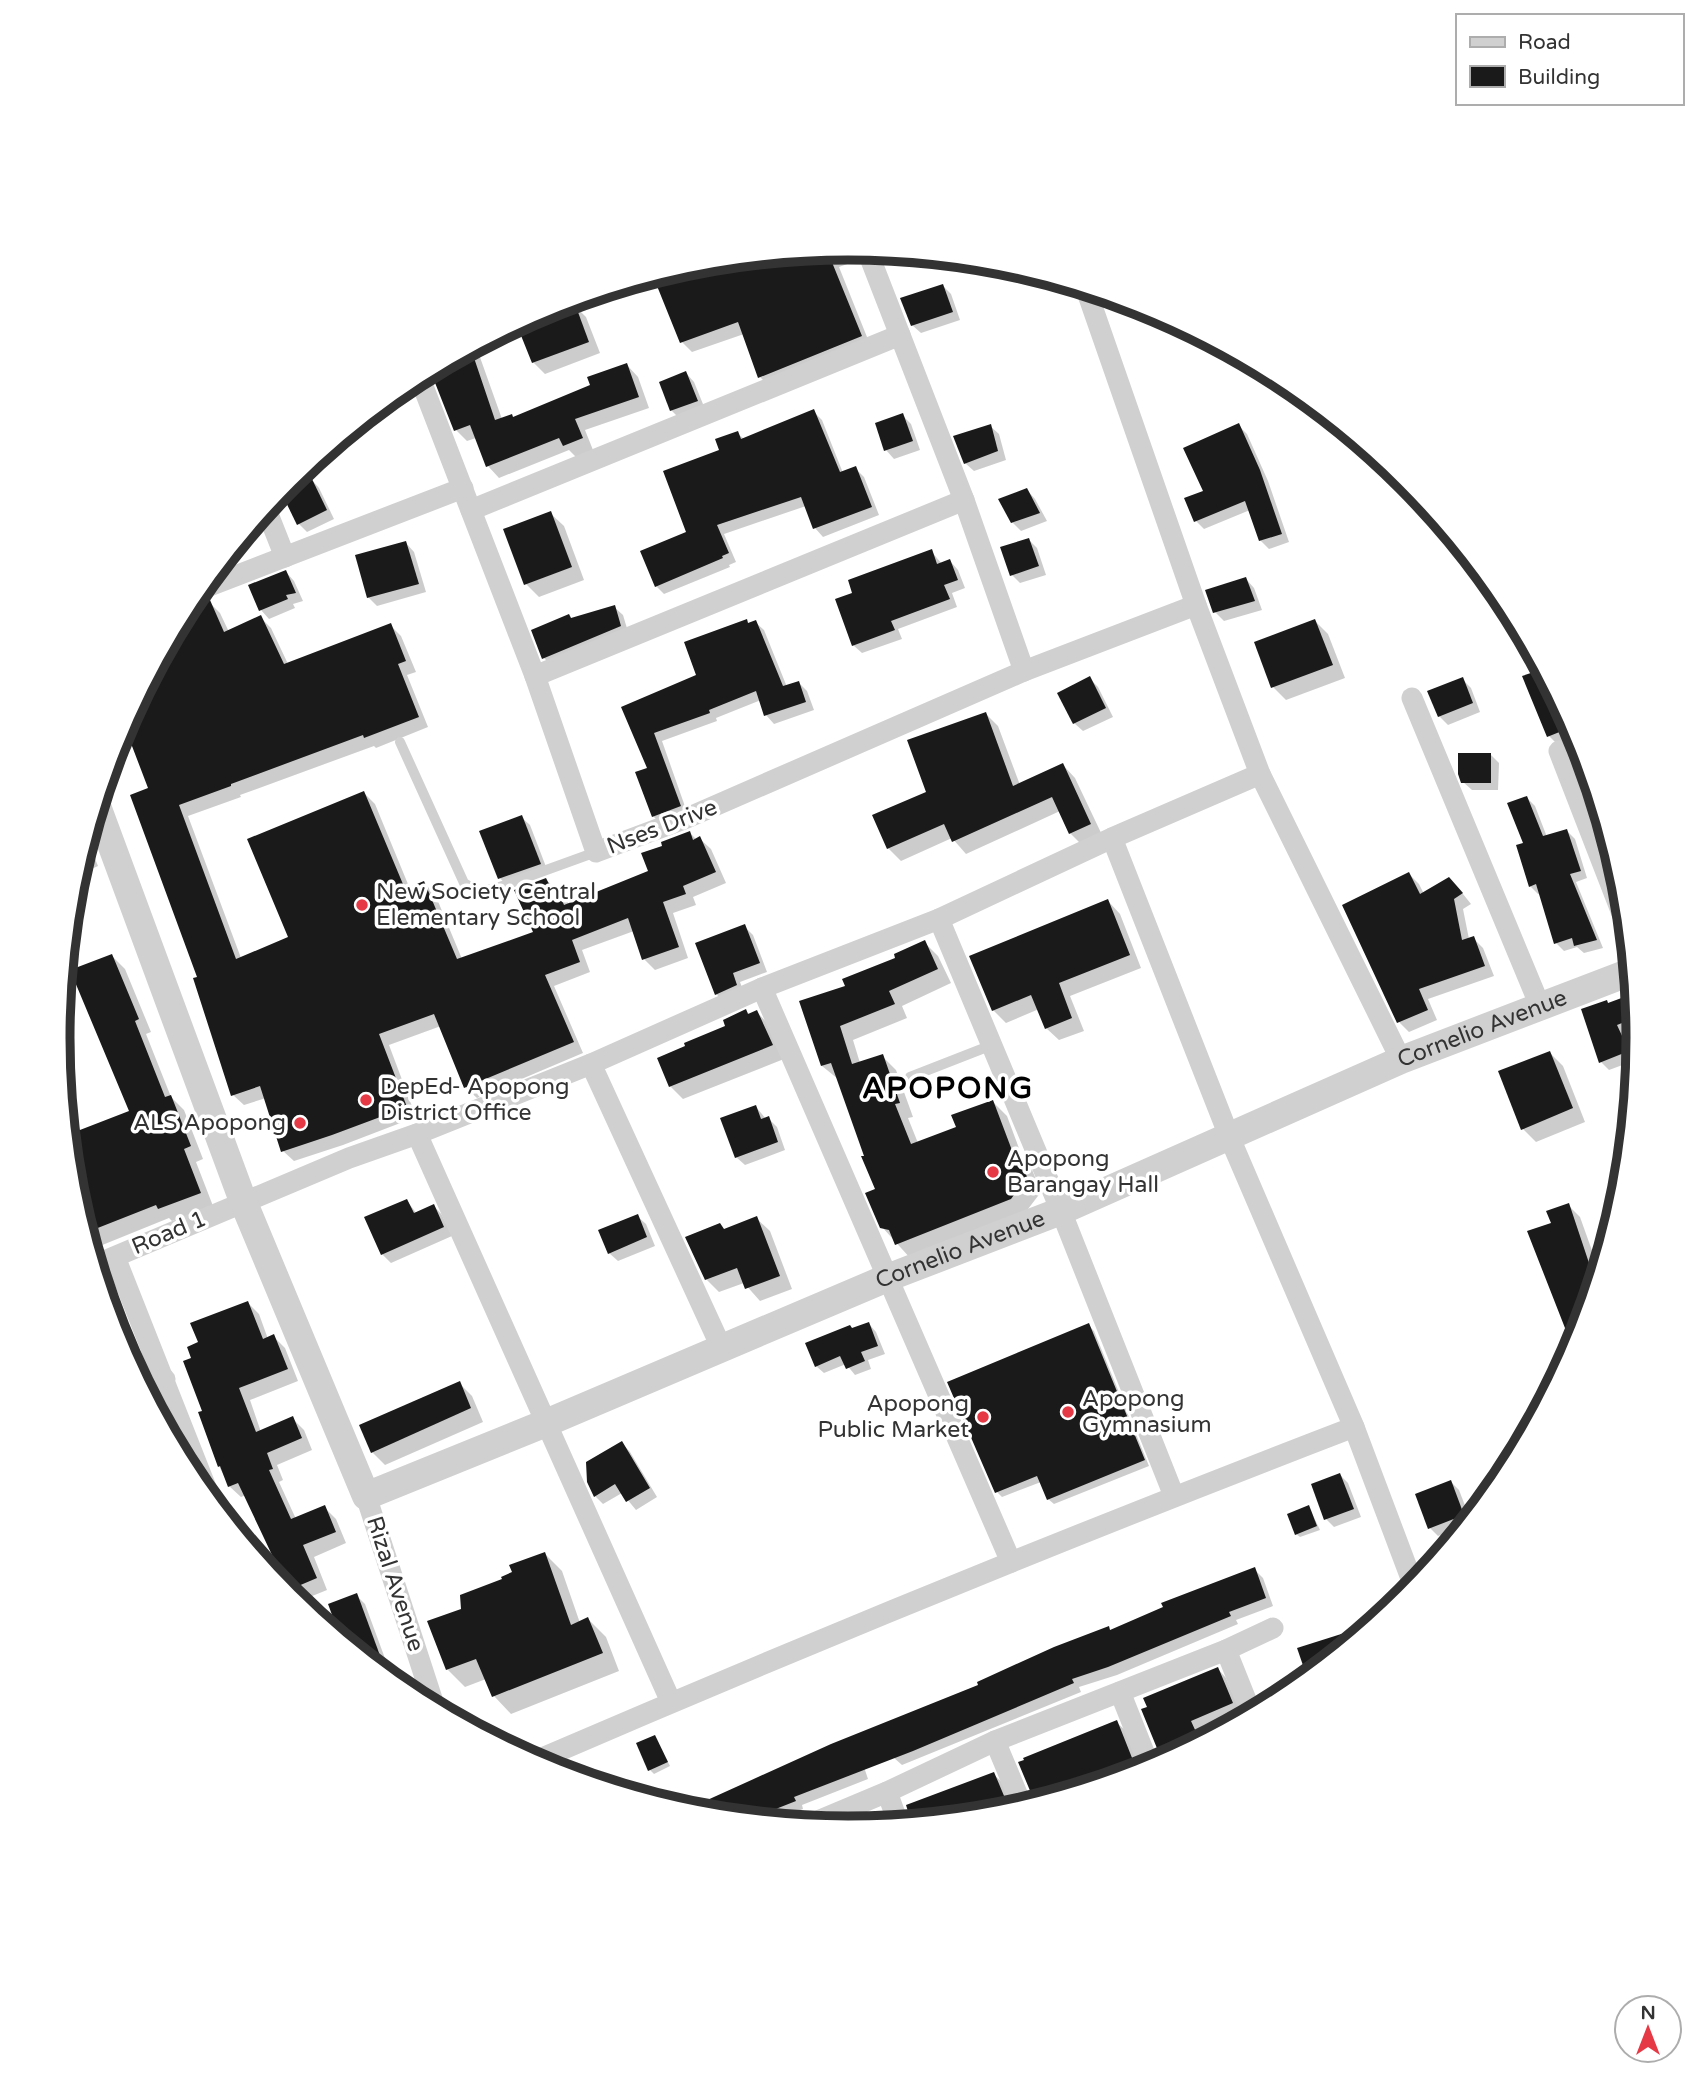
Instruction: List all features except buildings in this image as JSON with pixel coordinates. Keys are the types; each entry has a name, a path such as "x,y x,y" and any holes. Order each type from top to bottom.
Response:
{"street":[{"path":"871,261 964,500 1024,671"},
{"path":"1090,299 1196,605 1260,774 1401,1060"},
{"path":"471,510 900,335"},
{"name":"Nses Drive","path":"423,387 535,676 596,852 687,818 1024,671 1196,605"},
{"path":"218,582 463,488"},
{"path":"535,676 964,500"},
{"path":"270,519 285,556"},
{"path":"1412,698 1540,1006"},
{"path":"1559,751 1612,888"},
{"name":"Road 1","path":"103,1262 349,1158 417,1134 591,1064 762,988 939,919 1112,838 1260,774"},
{"path":"102,820 243,1201 366,1496"},
{"path":"1112,838 1229,1136 1354,1427 1410,1577"},
{"path":"939,919 1061,1211 1174,1496"},
{"name":"Cornelio Avenue","path":"366,1496 546,1423 887,1278 1061,1211 1401,1060 1624,975"},
{"path":"762,988 1011,1562"},
{"path":"591,1064 722,1349"},
{"path":"417,1134 671,1702"},
{"path":"115,1257 199,1470"},
{"path":"151,1385 165,1379"},
{"path":"547,1756 1011,1562 1354,1427"},
{"name":"Rizal Avenue","path":"366,1496 431,1695"},
{"path":"828,1817 995,1741 1226,1650 1273,1628"},
{"path":"1226,1650 1248,1707"},
{"path":"1120,1692 1146,1758"},
{"path":"995,1741 1019,1798"},
{"path":"887,1792 896,1816"}],"lane":[{"path":"400,742 464,883 470,887 476,890 494,889 596,852"},
{"path":"910,1077 992,1045"}],"place":[{"name":"New Society Central Elementary School","path":"362,905"},
{"name":"DepEd- Apopong District Office","path":"366,1100"},
{"name":"ALS Apopong","path":"300,1123"},
{"name":"Apopong Barangay Hall","path":"993,1172"},
{"name":"Apopong Gymnasium","path":"1068,1412"},
{"name":"Apopong Public Market","path":"983,1417"}],"district":[{"name":"APOPONG","path":"948,1088"}]}
